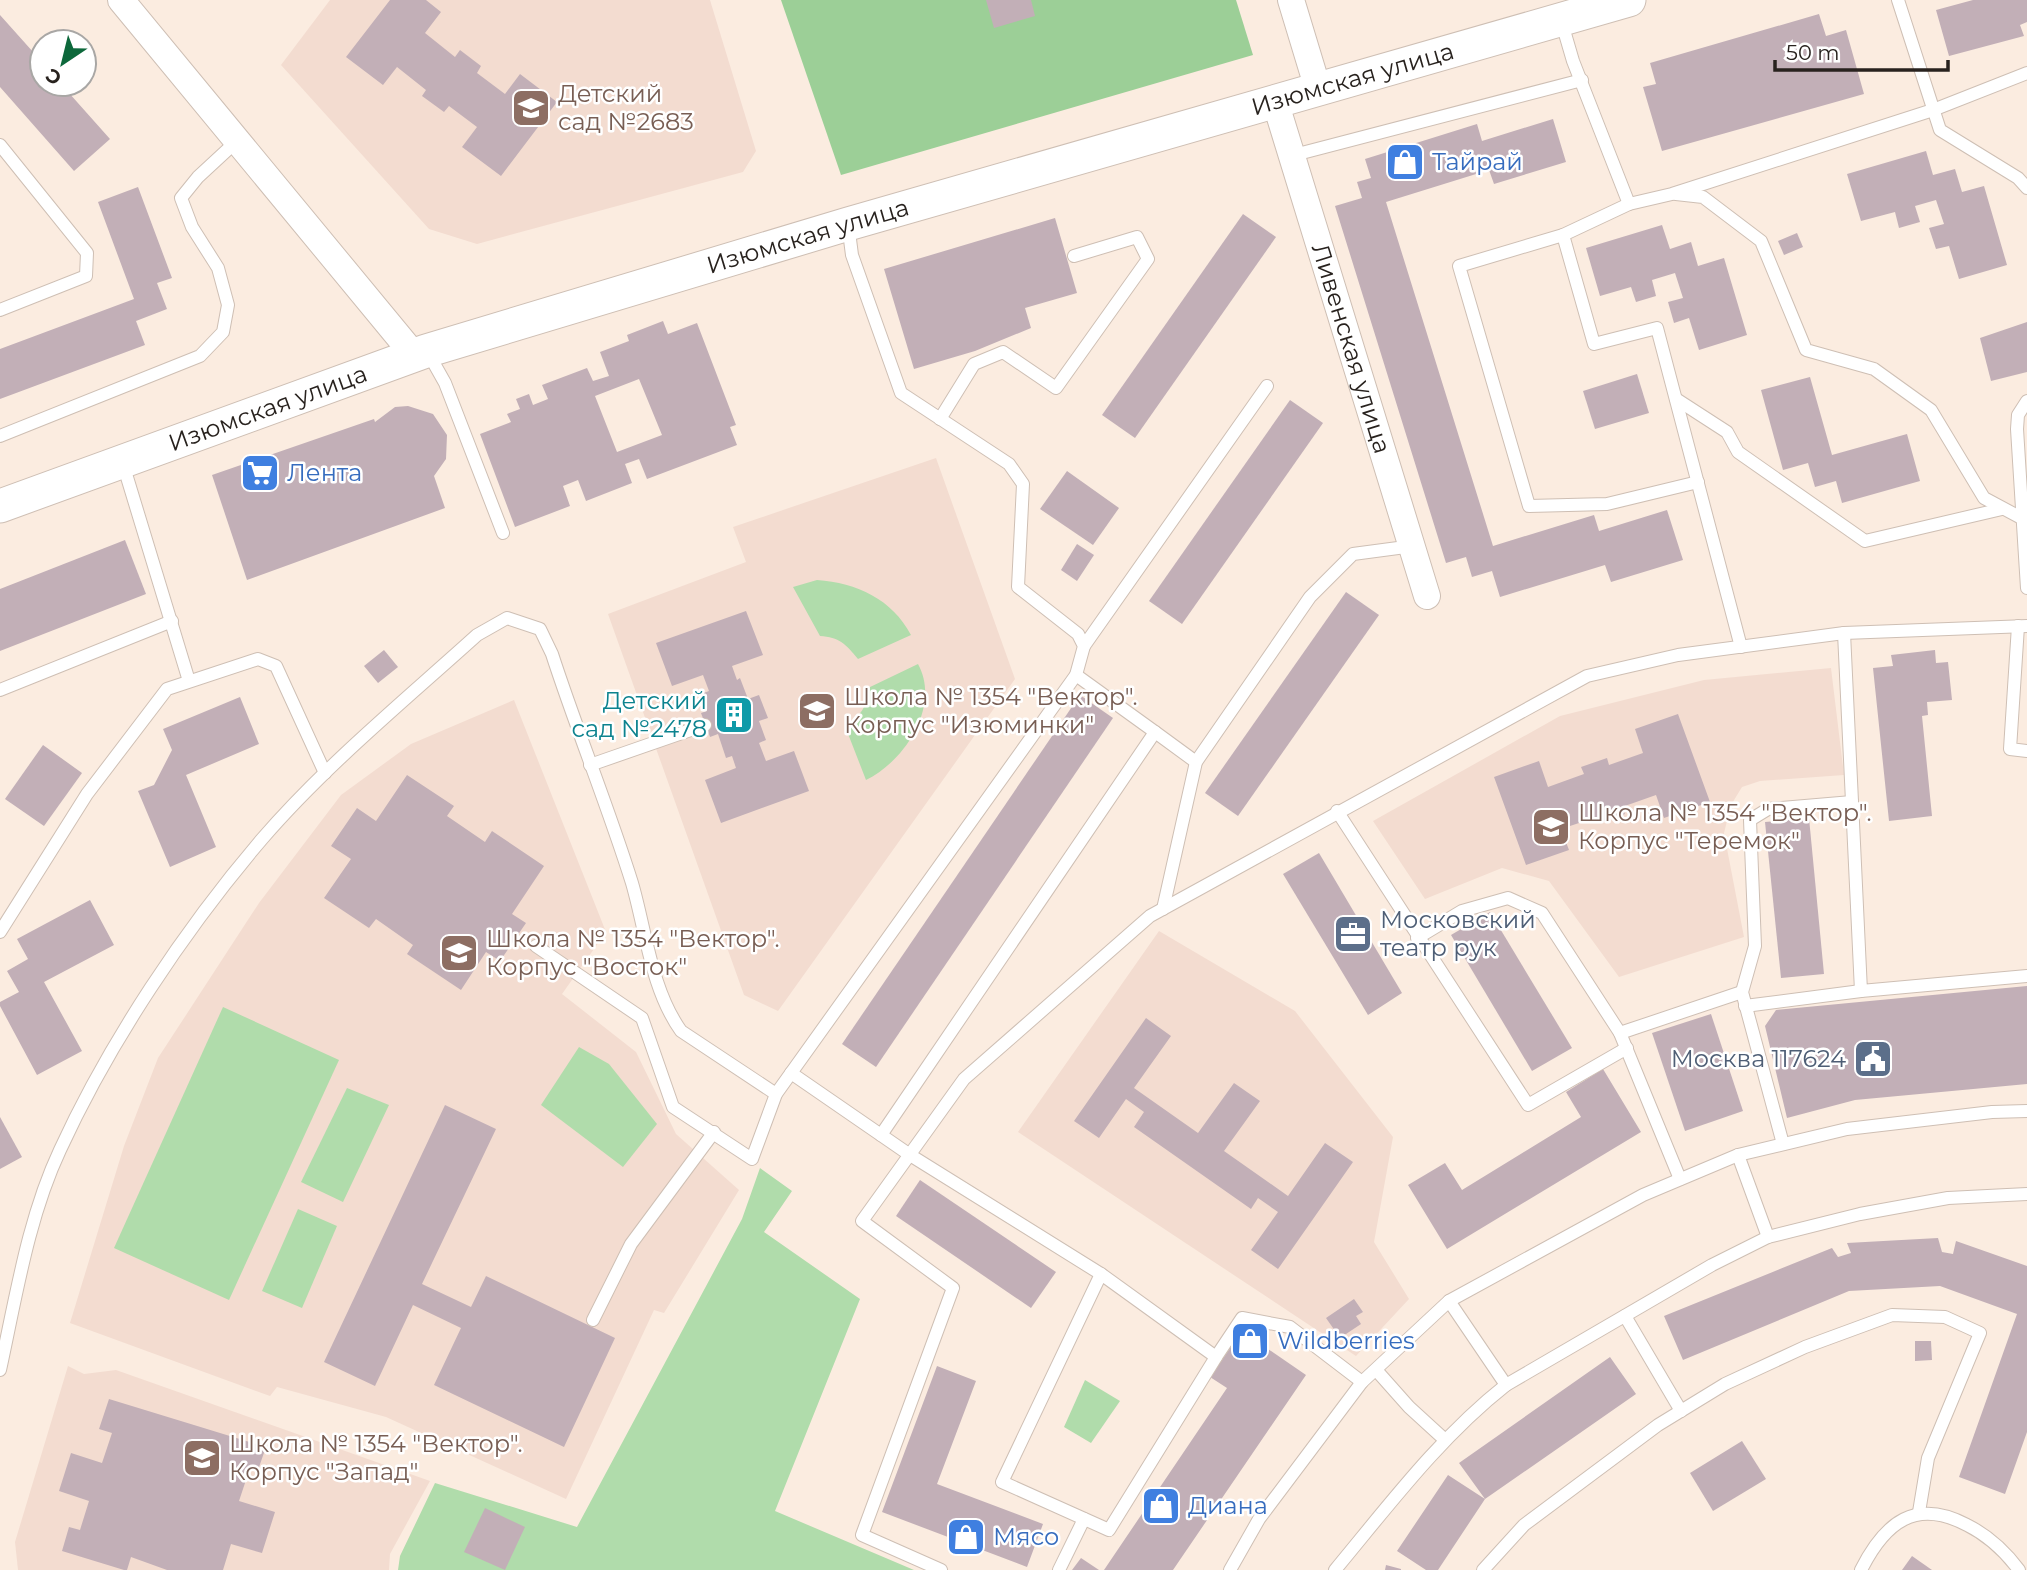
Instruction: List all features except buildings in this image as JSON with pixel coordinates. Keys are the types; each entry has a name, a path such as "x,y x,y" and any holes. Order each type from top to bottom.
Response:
{"street":[{"path":"121,0 420,353"},
{"path":"1291,0 1318,89"},
{"name":"Изюмская улица","path":"0,506 420,353 848,223 1629,0"},
{"name":"Ливенская улица","path":"1275,101 1294,155 1427,596"}],"lane":[{"path":"1898,0 1940,130 2018,178 2027,188"},
{"path":"1561,19 1629,204"},
{"path":"1698,482 1607,504 1529,506 1459,266 1563,235 1629,204 1672,194 1933,110 2027,73"},
{"path":"1294,155 1582,80"},
{"path":"0,436 200,356 223,332 228,305 218,268 192,227 181,198 198,177 238,140"},
{"path":"0,145 87,253 86,276 0,310"},
{"path":"1672,194 1703,197 1761,241 1806,350 1874,369 1931,410 1983,498 2024,521"},
{"path":"848,223 852,256 901,393 1009,464 1023,484 1018,587 1078,634 1084,646"},
{"path":"1563,235 1594,344 1657,328 1741,647"},
{"path":"940,419 974,364 1003,352 1056,388 1147,259 1137,237 1074,256"},
{"path":"420,353 445,383 503,533"},
{"path":"536,946 642,1018 673,1107 752,1159 776,1094 1076,675 1084,646 1267,386"},
{"path":"1676,399 1727,432 1738,452 1865,541 2002,509"},
{"path":"2027,401 2018,415 2017,429 2027,588"},
{"path":"123,461 189,681"},
{"path":"1163,909 1196,762 1310,597 1353,554 1413,546"},
{"path":"0,1370 30,1238 59,1151 119,1041 182,940 262,838 325,773 477,635 507,618 540,629 552,654 631,882 661,990 672,1018 681,1031 776,1094"},
{"path":"0,690 172,621"},
{"path":"941,1570 862,1535 954,1288 862,1221 964,1079 1150,916 1336,811 1587,676 1678,655 1844,633 2023,626 2010,749 2027,751"},
{"path":"1844,633 1861,991"},
{"path":"0,932 112,760 167,689 258,659 276,666 325,773"},
{"path":"1076,675 1196,762"},
{"path":"590,765 705,725"},
{"path":"881,1135 1155,732"},
{"path":"1783,1144 1742,992 1755,946 1750,820 1768,809 1852,802"},
{"path":"1336,811 1528,1105 1627,1048"},
{"path":"1417,938 1462,911 1508,898 1542,913 1620,1033 1679,1179"},
{"path":"1745,1006 1861,991 2027,976"},
{"path":"1620,1033 1742,992"},
{"path":"791,1073 910,1155 1101,1273 1216,1357"},
{"path":"1230,1570 1259,1519 1362,1382 1377,1371 1449,1301 1643,1195 1738,1155 1847,1129 1992,1112 2027,1111"},
{"path":"593,1320 631,1244 714,1132"},
{"path":"1738,1155 1768,1237"},
{"path":"1335,1570 1444,1439 1506,1385 1712,1265 1768,1237 1860,1214 1948,1198 2027,1195"},
{"path":"1101,1273 1002,1482 1109,1530 1242,1318 1290,1327 1362,1382"},
{"path":"1449,1301 1506,1385"},
{"path":"1483,1570 1524,1525 1681,1411 1725,1384 1805,1347 1892,1315 1945,1317 1980,1333 1928,1458 1919,1512"},
{"path":"1625,1316 1681,1411"},
{"path":"1377,1371 1409,1408 1444,1439"},
{"path":"1861,1570 1878,1542 1893,1526 1919,1512 1941,1513 1983,1533 2006,1552 2020,1570 2027,1559"},
{"path":"1059,1570 1084,1519"}],"shaded area":[{"name":"Детский сад №2683","path":"330,0 710,0 756,151 743,172 477,244 429,229 281,65"},
{"name":"Школа № 1354 \"Вектор\". Корпус \"Изюминки\"","path":"936,458 1015,679 778,1011 744,995 608,614 746,562 733,527"},
{"name":"Школа № 1354 \"Вектор\". Корпус \"Теремок\"","path":"1831,668 1844,775 1760,781 1742,787 1731,805 1724,833 1744,937 1619,977 1549,881 1502,868 1425,899 1373,821 1560,716 1704,680"},
{"path":"514,700 606,932 562,994 636,1052 676,1134 739,1190 664,1313 654,1310 566,1499 386,1417 277,1387 270,1396 70,1323 124,1146 158,1058 259,903 341,795 411,744"},
{"path":"1159,931 1295,1011 1393,1137 1374,1242 1409,1299 1356,1356 1018,1132"},
{"name":"Школа № 1354 \"Вектор\". Корпус \"Запад\"","path":"68,1366 84,1374 116,1370 430,1481 390,1554 389,1570 18,1570 15,1542"}],"green space":[{"path":"781,0 1236,0 1253,55 841,175"},
{"path":"817,580 846,585 872,595 894,612 911,635 858,659 842,642 820,636 793,587"},
{"path":"918,664 924,680 925,697 915,731 894,760 866,780 845,726 862,710 868,688"},
{"path":"223,1007 339,1060 229,1300 114,1248"},
{"path":"579,1047 609,1064 657,1124 623,1167 541,1105"},
{"path":"347,1088 389,1105 343,1202 301,1182"},
{"path":"760,1168 792,1191 764,1232 860,1299 775,1511 914,1570 398,1570 400,1556 435,1483 577,1527 742,1219"},
{"path":"298,1209 337,1226 302,1308 262,1291"},
{"path":"1085,1380 1120,1401 1091,1443 1064,1427"}],"place":[{"name":"Детский сад №2683","path":"531,108"},
{"name":"Тайрай","path":"1405,162"},
{"name":"Лента","path":"260,473"},
{"name":"Школа № 1354 \"Вектор\". Корпус \"Изюминки\"","path":"817,711"},
{"name":"Детский сад №2478","path":"734,715"},
{"name":"Школа № 1354 \"Вектор\". Корпус \"Теремок\"","path":"1551,827"},
{"name":"Московский театр рук","path":"1353,934"},
{"name":"Школа № 1354 \"Вектор\". Корпус \"Восток\"","path":"459,953"},
{"name":"Москва 117624","path":"1873,1059"},
{"name":"Wildberries","path":"1250,1341"},
{"name":"Школа № 1354 \"Вектор\". Корпус \"Запад\"","path":"202,1458"},
{"name":"Диана","path":"1161,1506"},
{"name":"Мясо","path":"966,1537"}]}
